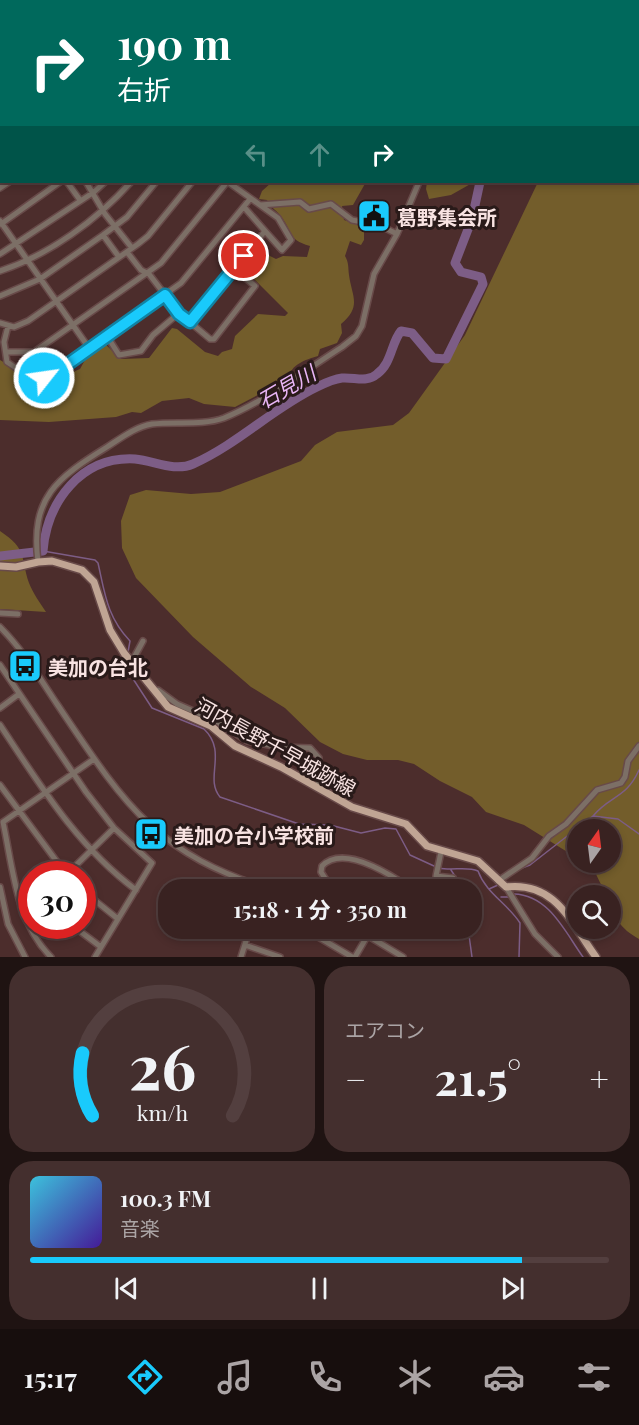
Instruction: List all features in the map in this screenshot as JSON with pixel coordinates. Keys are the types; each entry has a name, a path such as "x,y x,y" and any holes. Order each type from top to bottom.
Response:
{"main road":[{"name":"河内長野千早城跡線","path":"0,566 16,567 38,562 62,563 88,574 94,582 110,630 128,658 168,707 211,726 235,746 281,767 365,813 406,824 427,846 441,854 478,861 506,887"},
{"path":"506,887 528,886 551,896 596,957"}],"street":[{"path":"59,183 0,223 89,348"},
{"path":"68,183 80,200"},
{"path":"87,183 145,273 149,274 179,314 214,339 255,286 234,269"},
{"path":"0,254 17,245 104,183"},
{"path":"0,271 28,261 103,210 130,183"},
{"path":"0,296 40,279 115,226 127,217 155,183"},
{"path":"0,323 19,326 130,250 148,236 191,183"},
{"path":"6,352 34,352 165,260 227,183"},
{"path":"229,183 278,218 291,240 282,250 244,207"},
{"path":"38,562 35,537 43,505 53,486 66,473 118,440 150,424 204,422 221,419 240,411 348,343 362,326 374,274 397,234 419,183"},
{"path":"8,326 4,342 7,362 13,367 47,378 181,283 250,199"},
{"path":"260,205 300,202 309,209 331,204 352,220 379,225 397,234"},
{"path":"190,322 265,231"},
{"path":"104,234 119,257"},
{"path":"107,336 120,355 141,351 153,335 179,314"},
{"path":"0,613 18,614"},
{"path":"0,627 18,646 122,798 170,843 226,874 241,879"},
{"path":"128,658 143,641"},
{"path":"0,665 73,773 114,828 152,863 95,957"},
{"path":"168,707 158,690 183,708 216,721 247,741 280,747 310,748 319,758 318,788"},
{"path":"0,708 19,694"},
{"path":"0,725 45,792 90,851 136,890"},
{"path":"498,880 532,858 549,836 566,824 597,790 621,783 625,777 628,761 639,746"},
{"path":"18,892 3,822 94,759"},
{"path":"0,785 56,861"},
{"path":"80,861 114,828"},
{"path":"440,879 436,873 441,854"},
{"path":"325,879 321,872 322,866 334,859 355,860 397,879"},
{"path":"436,873 453,878"},
{"path":"0,887 8,924 25,957"},
{"path":"506,887 526,914 535,934 558,957"},
{"path":"96,901 118,919"},
{"path":"36,939 51,957"},
{"path":"90,939 101,947"},
{"path":"241,957 247,939"},
{"path":"322,939 353,957 366,939"},
{"path":"373,939 403,957"},
{"path":"245,945 280,957"}],"shaded area":[{"path":"271,183 365,183 353,205 342,206 344,220 364,227 364,240 361,245 350,241 345,256 354,306 352,312 341,324 342,333 337,343 320,349 318,356 295,366 288,379 235,407 204,404 189,398 162,401 141,413 132,412 116,417 49,422 0,420 0,360 38,382 51,381 80,369 86,358 104,343 121,359 149,358 172,328 177,329 205,352 218,356 232,349 235,336 258,314 285,316 288,313 252,277 257,270 258,255 262,252 276,259 283,256 307,257 310,246 293,237 280,215 267,200 259,199 262,191"},
{"path":"427,183 472,183 451,195 429,199"},
{"path":"538,183 639,183 639,939 621,924 621,885 601,885 595,873 621,873 621,819 567,819 567,852 524,825 486,812 472,797 440,781 414,764 398,760 367,760 343,754 320,742 285,708 251,687 193,637 136,578 122,548 121,521 130,495 146,490 191,494 220,492 301,461 315,445 337,432 393,425 409,413 465,335"},
{"path":"0,531 15,543 22,554 29,583 46,612 0,609"}],"waterway":[{"name":"石見川","path":"0,556 43,551 51,516 60,500 70,485 98,465 116,460 135,459 179,467 193,464 225,446 285,405 329,381 373,377 386,364 401,331 412,333 433,358 446,359 483,284 481,277 461,272 455,263 472,219 480,183"},
{"path":"43,551 95,560 98,563 112,614 130,641 128,652"},
{"path":"125,659 126,668 152,708 204,729 211,738 215,756 214,782 220,797 299,824 330,825 361,833 385,828 396,829 410,855 434,866"},
{"path":"593,816 623,792 639,770"},
{"path":"522,868 530,865 593,816 618,819 639,834"},
{"path":"439,868 478,871 486,886 520,923 519,957"},
{"path":"451,870 457,879"},
{"path":"489,889 498,885"},
{"path":"514,894 537,901 555,916 583,957"},
{"path":"501,897 509,897"},
{"path":"470,939 472,957"}],"place":[{"name":"葛野集会所","path":"374,216"},
{"name":"美加の台北","path":"25,666"},
{"name":"美加の台小学校前","path":"151,834"}],"route":[{"path":"44,378 51,376 165,295 179,314 190,322 244,256"}]}
